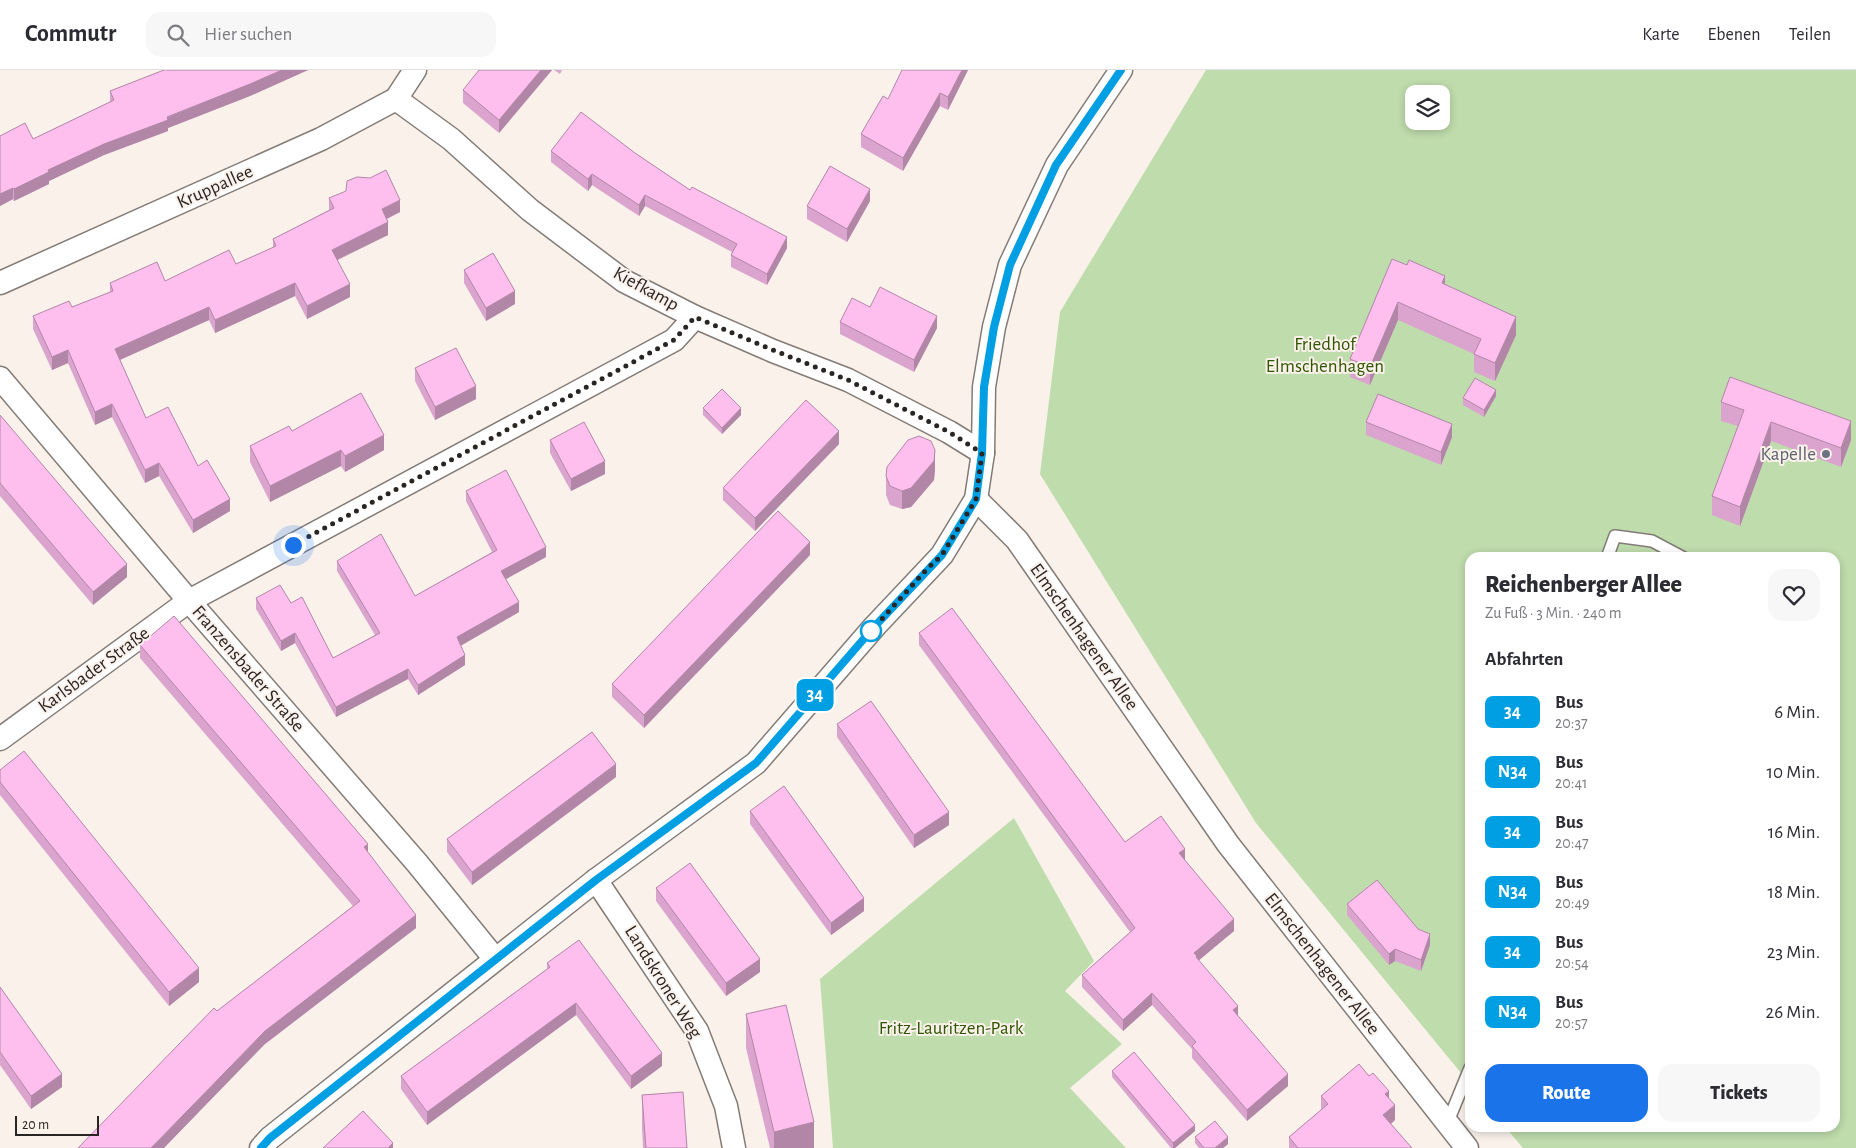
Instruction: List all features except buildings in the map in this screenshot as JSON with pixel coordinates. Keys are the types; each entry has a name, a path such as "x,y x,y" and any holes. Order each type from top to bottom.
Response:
{"street":[{"name":"Kruppallee","path":"0,283 322,139 396,99 416,70"},
{"path":"261,1148 270,1138 596,880 756,763 875,626 942,555 976,499 982,453 984,387 994,327 1010,265 1056,165 1121,70"},
{"name":"Kiefkamp","path":"396,99 451,139 530,210 624,281 695,317 848,380 949,432 982,453"},
{"name":"Karlsbader Straße","path":"0,739 189,601 674,340 695,317"},
{"name":"Franzensbader Straße","path":"0,378 189,601 417,863 495,959"},
{"name":"Elmschenhagener Allee","path":"976,499 1017,540 1228,844 1467,1148"},
{"name":"Landskroner Weg","path":"596,880 697,1031 726,1106 734,1148"}],"lane":[{"path":"1609,552 1615,536 1652,541 1673,552"},
{"path":"1448,1124 1465,1081"}],"green space":[{"name":"Friedhof Elmschenhagen","path":"1206,70 1856,70 1856,1148 1523,1148 1509,1132 1840,1132 1840,552 1465,552 1465,1078 1256,823 1040,474 1060,312"},
{"name":"Fritz-Lauritzen-Park","path":"1014,818 1094,961 1065,991 1122,1044 1070,1088 1126,1148 833,1148 820,979"}],"bus line":[{"name":"34","path":"261,1148 270,1138 596,880 756,763 875,626 942,555 976,499 982,453 984,387 994,327 1010,265 1056,165 1121,70"}],"place":[{"name":"Kapelle","path":"1826,454"}],"route":[{"path":"293,545 674,340 695,317 848,380 949,432 982,453 976,499 942,555 871,631"}]}
